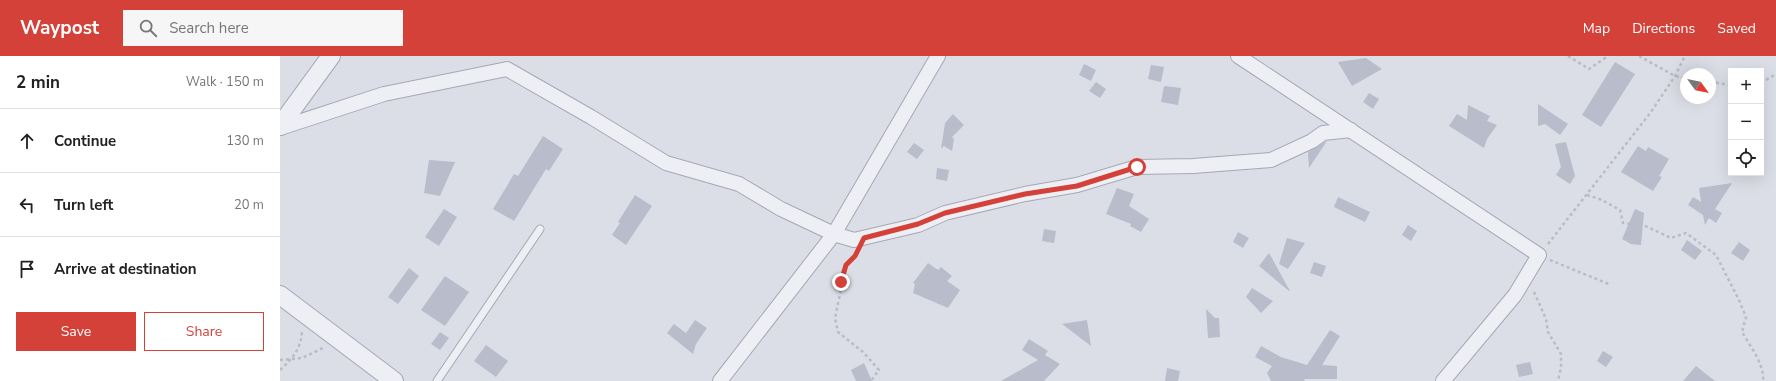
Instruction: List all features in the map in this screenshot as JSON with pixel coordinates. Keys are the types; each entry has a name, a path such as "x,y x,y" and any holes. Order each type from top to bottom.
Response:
{"street":[{"path":"280,127 331,56"},
{"path":"720,381 834,234 938,56"},
{"path":"1238,56 1539,255 1526,275 1516,295 1443,381"},
{"path":"280,127 384,94 508,68 591,117 666,164 739,184 781,209 834,234 854,240 918,224 945,213 1025,194 1077,186 1137,167 1193,166 1271,160 1312,142 1323,132 1351,130"},
{"path":"280,295 394,381"}],"lane":[{"path":"437,381 540,228"}],"path":[{"path":"1568,56 1590,69 1608,56"},
{"path":"1639,56 1675,76 1680,77"},
{"path":"1611,285 1539,255 1651,112 1675,76 1685,56"},
{"path":"1764,81 1776,74"},
{"path":"1716,83 1728,85"},
{"path":"1587,195 1602,200 1620,210 1623,223 1643,225 1671,238 1686,233 1716,255 1746,317 1742,332 1764,374 1763,381"},
{"path":"864,238 855,256 846,265 835,318 838,332 862,352 879,370 871,381"},
{"path":"1526,275 1546,319 1548,332 1561,354 1561,367 1558,381"},
{"path":"280,370 292,359 301,343 303,313"},
{"path":"280,360 302,358 341,340"}],"building":[{"path":"1366,58 1382,69 1352,86 1338,62"},
{"path":"1615,62 1635,74 1601,127 1582,115"},
{"path":"1084,64 1096,70 1091,81 1079,75"},
{"path":"1151,65 1164,67 1161,82 1148,79"},
{"path":"1096,82 1106,89 1100,98 1089,91"},
{"path":"1164,86 1181,88 1178,105 1161,102"},
{"path":"1369,93 1379,99 1373,109 1363,102"},
{"path":"1538,104 1568,124 1560,135 1545,124 1538,126"},
{"path":"1468,105 1490,116 1487,121 1497,125 1487,139 1484,148 1449,126 1457,114 1467,120"},
{"path":"953,114 964,125 952,137 954,139 952,151 944,146 941,149 945,123"},
{"path":"543,136 563,149 549,171 546,169 514,221 493,209 514,174 518,176"},
{"path":"1327,141 1309,168 1308,152"},
{"path":"1566,142 1575,176 1570,184 1556,175 1561,167 1555,144"},
{"path":"914,143 924,150 917,159 907,152"},
{"path":"1638,146 1646,151 1648,147 1669,159 1659,176 1662,177 1653,191 1621,172"},
{"path":"429,160 455,162 440,196 424,193"},
{"path":"937,168 949,170 947,181 936,179"},
{"path":"1732,183 1715,209 1722,213 1716,223 1709,218 1705,225 1703,215 1688,205 1693,197 1701,202 1699,188"},
{"path":"1117,188 1134,194 1129,206 1149,219 1141,232 1130,226 1131,224 1106,214"},
{"path":"635,195 652,206 626,245 612,235 620,223 618,222"},
{"path":"1338,197 1370,212 1365,222 1334,207"},
{"path":"444,209 457,217 439,246 425,237"},
{"path":"1635,209 1644,213 1641,245 1631,244 1622,239"},
{"path":"1408,225 1417,231 1411,241 1402,235"},
{"path":"1044,229 1056,231 1054,243 1042,241"},
{"path":"1238,232 1249,238 1243,248 1233,242"},
{"path":"1287,238 1305,243 1288,269 1279,264"},
{"path":"1687,240 1702,251 1695,260 1681,250"},
{"path":"1739,242 1750,250 1743,261 1731,253"},
{"path":"1269,253 1290,291 1259,266"},
{"path":"1314,262 1326,266 1322,277 1310,273"},
{"path":"928,263 938,270 941,267 952,276 947,281 960,290 948,308 913,293 915,284 913,283"},
{"path":"409,268 419,276 398,304 388,297"},
{"path":"445,276 469,292 445,326 421,310"},
{"path":"1252,288 1273,301 1261,313 1246,297"},
{"path":"1206,309 1215,318 1219,318 1220,337 1208,338"},
{"path":"695,320 707,328 696,344 693,354 667,333 674,324 686,333"},
{"path":"1087,320 1091,346 1062,324"},
{"path":"1330,330 1340,336 1322,365 1337,366 1337,379 1271,381 1267,373 1272,366 1255,357 1261,346 1281,357 1307,365"},
{"path":"440,332 449,338 440,350 431,344"},
{"path":"1029,339 1048,351 1045,355 1060,364 1044,381 1001,381 1038,360 1022,350"},
{"path":"486,345 508,361 496,377 474,361"},
{"path":"1603,351 1613,357 1606,367 1597,361"},
{"path":"1530,362 1533,374 1519,377 1516,365"},
{"path":"864,363 872,381 856,381 851,370"},
{"path":"1696,366 1715,381 1683,381"},
{"path":"1167,368 1180,371 1178,381 1165,381"}],"route":[{"path":"841,282 846,265 855,256 864,238 918,224 945,213 1025,194 1077,186 1137,167"}]}
